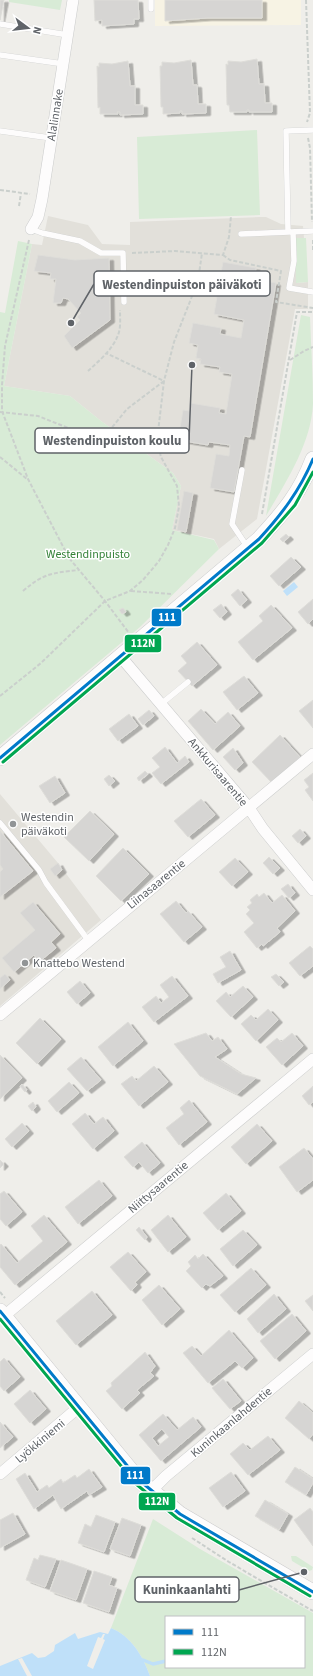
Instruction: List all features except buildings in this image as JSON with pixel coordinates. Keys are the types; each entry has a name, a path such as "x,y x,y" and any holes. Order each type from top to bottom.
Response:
{"street":[{"name":"Alalinnake","path":"31,229 38,216 64,64 73,0"},
{"path":"0,758 248,548 287,508 304,482 313,459"},
{"name":"Ankkurisaarentie","path":"121,657 249,808 263,829 313,890"},
{"name":"Liinasaarentie","path":"0,1015 88,940 313,754"},
{"name":"Niittysaarentie","path":"6,1312 313,1059"},
{"path":"6,1312 79,1407 139,1480 151,1491 180,1514 313,1592"},
{"name":"Kuninkaanlahdentie","path":"151,1491 166,1476 313,1354"},
{"name":"Lyökkiniemi","path":"0,1474 79,1407"}],"lane":[{"path":"151,0 151,9"},
{"path":"0,24 68,35"},
{"path":"0,55 64,64"},
{"path":"0,130 51,138"},
{"path":"313,130 286,131 290,232 294,261 289,288 313,292"},
{"path":"31,229 42,233 80,241 101,253 123,253 124,302"},
{"path":"241,234 313,231"},
{"path":"242,470 232,524 248,548"},
{"path":"161,704 188,682"},
{"path":"0,822 39,870 46,883 88,940"}],"path":[{"path":"0,190 32,194"},
{"path":"19,206 22,193"},
{"path":"222,255 229,237 231,216"},
{"path":"31,229 5,346 1,412 28,479 69,558 105,601 136,643"},
{"path":"123,253 175,252 222,255 230,260 281,271 276,302 313,308"},
{"path":"0,696 41,663 105,601 130,591 143,580 159,561 175,528 179,507 177,486 161,457 158,432 164,381 174,342 198,280 202,253"},
{"path":"88,371 106,353 119,334 120,310 124,302"},
{"path":"262,515 297,312 313,312"},
{"path":"289,361 304,351 313,348"},
{"path":"106,353 164,381"},
{"path":"1,412 38,416 81,433 105,436 127,409 164,381"},
{"path":"0,457 28,479"},
{"path":"23,591 37,579 52,573 79,570"},
{"path":"130,591 173,594"},
{"path":"0,1292 6,1312"},
{"path":"187,1535 228,1562 313,1611"}],"shaded area":[{"path":"155,0 301,0 301,25 155,26"},
{"path":"48,216 88,225 102,244 130,245 130,222 266,217 281,224 303,226 304,238 295,238 297,283 308,282 308,309 295,309 257,519 219,549 214,539 172,530 181,486 173,473 101,421 70,396 4,386 32,244 42,245"},
{"name":"Knattebo Westend","path":"0,794 58,863 101,920 0,1006"}],"green space":[{"path":"9,0 62,0 60,10 9,2"},
{"path":"257,130 260,215 139,219 137,137"},
{"path":"295,238 306,238 308,282 296,283"},
{"name":"Westendinpuisto","path":"18,241 32,244 4,386 70,396 101,421 173,473 181,486 172,530 214,540 219,549 140,627 0,745 0,312 5,313"},
{"path":"301,315 310,317 313,393 311,419 303,448 282,490 266,516"},
{"path":"153,1519 200,1549 313,1613 313,1676 150,1676 140,1654 125,1636 111,1628"},
{"path":"291,1556 296,1556 313,1567 312,1570 309,1571 292,1561"}],"water":[{"path":"294,582 298,587 287,596 283,591"},
{"path":"111,1628 125,1636 130,1641 144,1661 150,1676 0,1676 0,1666 32,1653 38,1658 45,1657 54,1651 55,1645 75,1633 78,1639 100,1632 108,1634"}],"pier":[{"path":"103,1634 105,1634 103,1639 105,1640 93,1669 87,1666 98,1637 101,1638"},
{"path":"22,1658 32,1676 27,1676 18,1659"}],"waterway":[{"path":"143,1660 153,1664 165,1661"}],"transit line":[{"name":"111","path":"0,758 259,539 290,501 313,459"},
{"name":"112N","path":"3,762 262,543 295,505 313,472"},
{"name":"111","path":"0,1311 139,1480 180,1514 313,1592"},
{"name":"112N","path":"0,1319 136,1484 177,1518 310,1596"}],"place":[{"name":"Westendinpuiston päiväkoti","path":"71,323"},
{"name":"Westendinpuiston koulu","path":"192,365"},
{"name":"Westendin päiväkoti","path":"13,824"},
{"name":"Knattebo Westend","path":"25,963"},
{"name":"Kuninkaanlahti","path":"304,1572"}]}
